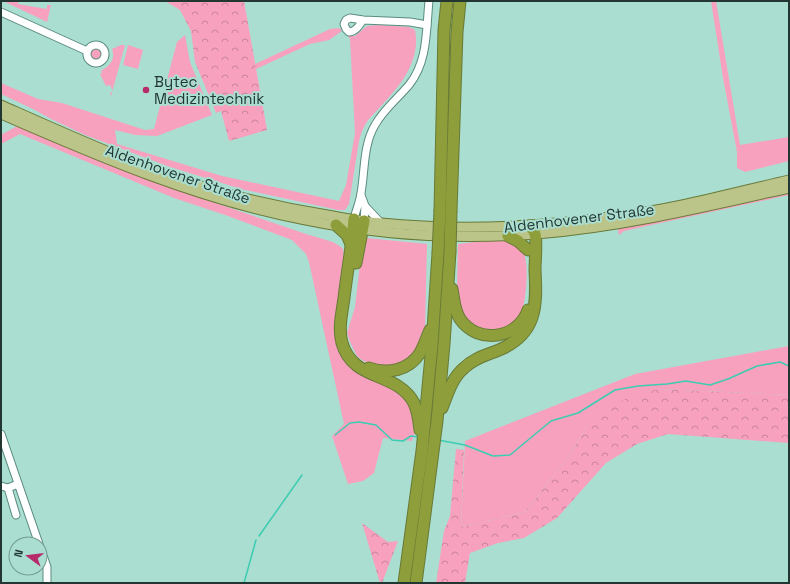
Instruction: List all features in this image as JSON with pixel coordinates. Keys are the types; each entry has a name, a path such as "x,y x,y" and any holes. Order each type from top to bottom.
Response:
{"highway":[{"path":"422,429 434,318 438,254 444,30 447,1"},
{"path":"437,426 450,252 457,32 460,1"},
{"path":"358,224 357,252 346,325 347,340 355,357 365,365 376,370 390,372 406,366 416,358 422,348 434,318"},
{"path":"358,224 351,245 340,333 344,347 350,358 358,367 368,373 397,385 407,393 418,414 428,451 416,583"},
{"path":"336,225 347,234 351,245"},
{"path":"448,269 454,304 461,320 469,328 477,333 487,336 501,335 512,331 518,326 528,312 530,296 528,250 531,232"},
{"path":"404,583 428,451 451,385 460,372 476,359 508,345 519,337 530,322 536,302 531,232"},
{"path":"508,236 518,241 528,250"}],"main road":[{"name":"Aldenhovener Straße","path":"1,105 122,157 220,191 358,224 448,236 508,236 705,200 789,180"},
{"name":"Aldenhovener Straße","path":"1,114 120,164 165,181 263,211 301,220 336,225 381,223 446,228 497,228 531,232 645,220 789,188"}],"street":[{"path":"358,224 356,210 361,195 369,138 378,120 416,75 424,53 429,1"},
{"path":"1,12 87,51"},
{"path":"363,20 410,22 427,25"},
{"path":"361,195 365,206 381,223"},
{"path":"358,224 365,206"},
{"path":"1,434 36,536"},
{"path":"16,515 4,487 18,484"}],"green space":[{"path":"3,1 18,1 18,4 47,9 47,5 51,5 47,22"},
{"path":"165,1 244,1 267,130 229,141 221,111 216,113 195,62 191,31 180,10"},
{"path":"711,1 716,1 740,145 789,137 789,161 745,172 737,168 737,152 723,78"},
{"path":"379,25 409,27 415,30 415,52 408,71 396,89 369,119 363,129 359,141 349,204 345,210 338,210 241,189 170,167 85,135 1,94 1,83 38,99 62,103 145,130 154,129 177,42 185,35 190,62 212,115 157,136 135,135 115,130 117,144 222,176 339,201 346,185 355,133 350,39 348,36 355,36 367,26"},
{"path":"339,28 342,31 329,40 310,44 256,69 255,64 330,29"},
{"path":"125,45 113,90 110,85 106,86 100,74 102,73 101,71 111,62 113,56 112,49"},
{"path":"128,45 143,50 138,69 123,65"},
{"path":"96,48 100,50 102,54 100,58 96,60 92,58 90,54 92,50"},
{"path":"19,125 76,150 207,200 333,242 341,247 343,249 345,265 343,353 393,387 409,400 415,423 415,432 412,441 383,438 374,473 363,481 348,484 332,436 344,424 309,262 306,254 292,240 174,198 20,134 1,144 1,135"},
{"path":"789,191 789,195 624,231 619,235 618,229"},
{"path":"367,238 427,244 425,331 413,358 397,366 371,365 362,360 357,356 347,333 355,307 361,255"},
{"path":"499,239 512,243 523,252 527,274 524,303 520,316 507,328 491,333 468,324 458,306 458,244"},
{"path":"789,346 789,395 659,389 587,426 569,456 525,512 461,527 465,441 635,374"},
{"path":"659,389 789,395 789,443 668,434 637,444 606,463 557,518 524,538 498,543 470,553 465,583 436,583 444,531 450,516 456,449 464,450 461,527 525,512 569,456 587,426 606,410 629,397"},
{"path":"362,523 388,542 398,541 382,583 380,583"}],"waterway":[{"path":"438,440 465,445 493,456 510,455 551,421 578,413 615,390 686,381 710,385 757,366 780,362 789,366"},
{"path":"335,435 350,423 359,422 376,425 392,440 403,441 411,436 418,437"},
{"path":"259,536 302,475"},
{"path":"244,583 256,540"}],"place":[{"name":"Bytec Medizintechnik","path":"146,90"}]}
